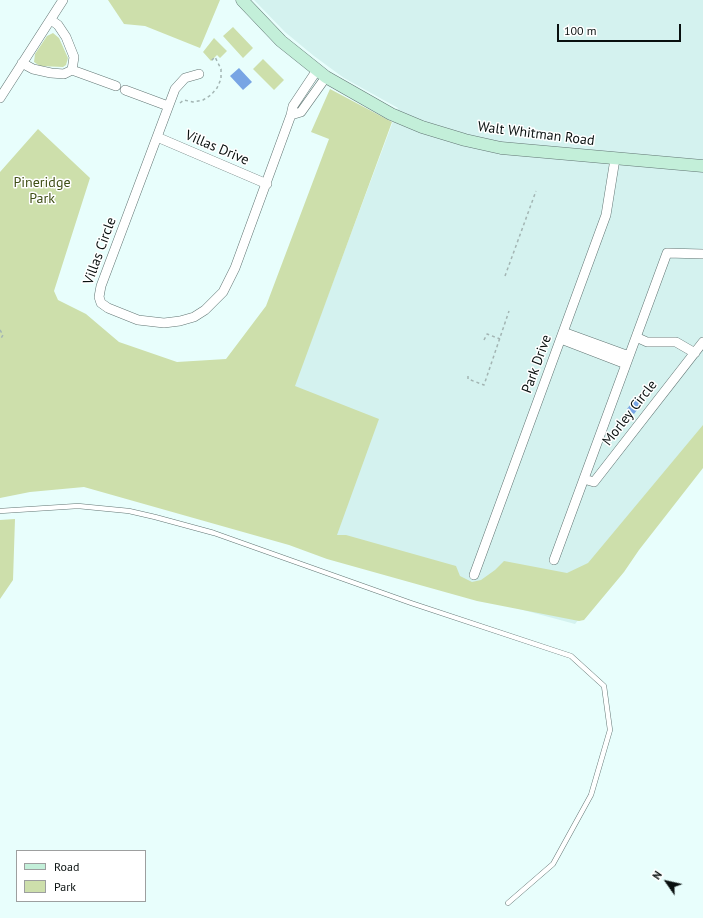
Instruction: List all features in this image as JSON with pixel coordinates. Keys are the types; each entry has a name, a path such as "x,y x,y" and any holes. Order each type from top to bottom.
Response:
{"main road":[{"name":"Walt Whitman Road","path":"242,0 281,41 322,74 391,114 443,134 501,148 703,166"}],"street":[{"path":"0,98 63,0"},
{"path":"51,20 58,25 66,37 74,57 72,70"},
{"path":"22,63 33,69 51,73 64,74 72,70 116,86"},
{"name":"Villas Circle","path":"199,74 185,78 174,89 173,105 157,137 98,297 101,303 108,308 138,320 164,323 180,322 194,316 216,301 230,281 267,184 297,98 322,74"},
{"path":"125,90 173,105"},
{"name":"Villas Drive","path":"157,137 267,184"},
{"name":"Park Drive","path":"474,575 606,216 615,159"},
{"name":"Morley Circle","path":"554,560 667,253 703,254"},
{"path":"562,335 627,360"},
{"path":"636,337 648,342 676,342 694,352"},
{"name":"Morley Circle","path":"584,479 594,482 703,342"}],"lane":[{"path":"0,511 78,506 130,511 156,517 214,532 411,603 571,656 604,686 610,730 591,795 553,864 508,903"}],"path":[{"path":"173,105 184,100 193,102 203,100 211,95 217,88 221,69 215,57 210,62"},
{"path":"505,276 536,191"},
{"path":"468,376 468,379 484,385 509,311"},
{"path":"0,330 3,335 0,340"},
{"path":"484,340 487,334 500,339"}],"shaded area":[{"path":"254,0 703,0 703,465 575,624 330,558 294,386 398,108 344,78 314,56 285,32"}],"green space":[{"path":"108,0 220,0 200,48 145,26 124,24"},
{"path":"233,27 253,48 243,58 223,36"},
{"path":"53,33 59,38 68,58 66,65 63,67 40,66 34,62 35,54 47,36"},
{"path":"214,38 227,51 220,58 217,55 211,61 203,52"},
{"path":"263,59 284,80 274,90 253,69"},
{"name":"Pineridge Park","path":"330,89 392,122 295,386 379,419 337,535 346,535 456,566 460,576 472,582 481,580 495,570 504,561 567,573 588,563 703,425 703,468 639,550 624,572 584,620 579,621 477,601 327,559 289,545 84,487 30,492 0,498 0,172 38,129 90,178 54,291 58,300 86,314 119,342 177,362 226,359 266,306 329,139 311,132"},
{"path":"15,519 13,580 0,599 0,520"}],"water":[{"path":"239,68 252,82 243,90 230,76"},
{"path":"636,397 643,402 634,414 627,409"}]}
